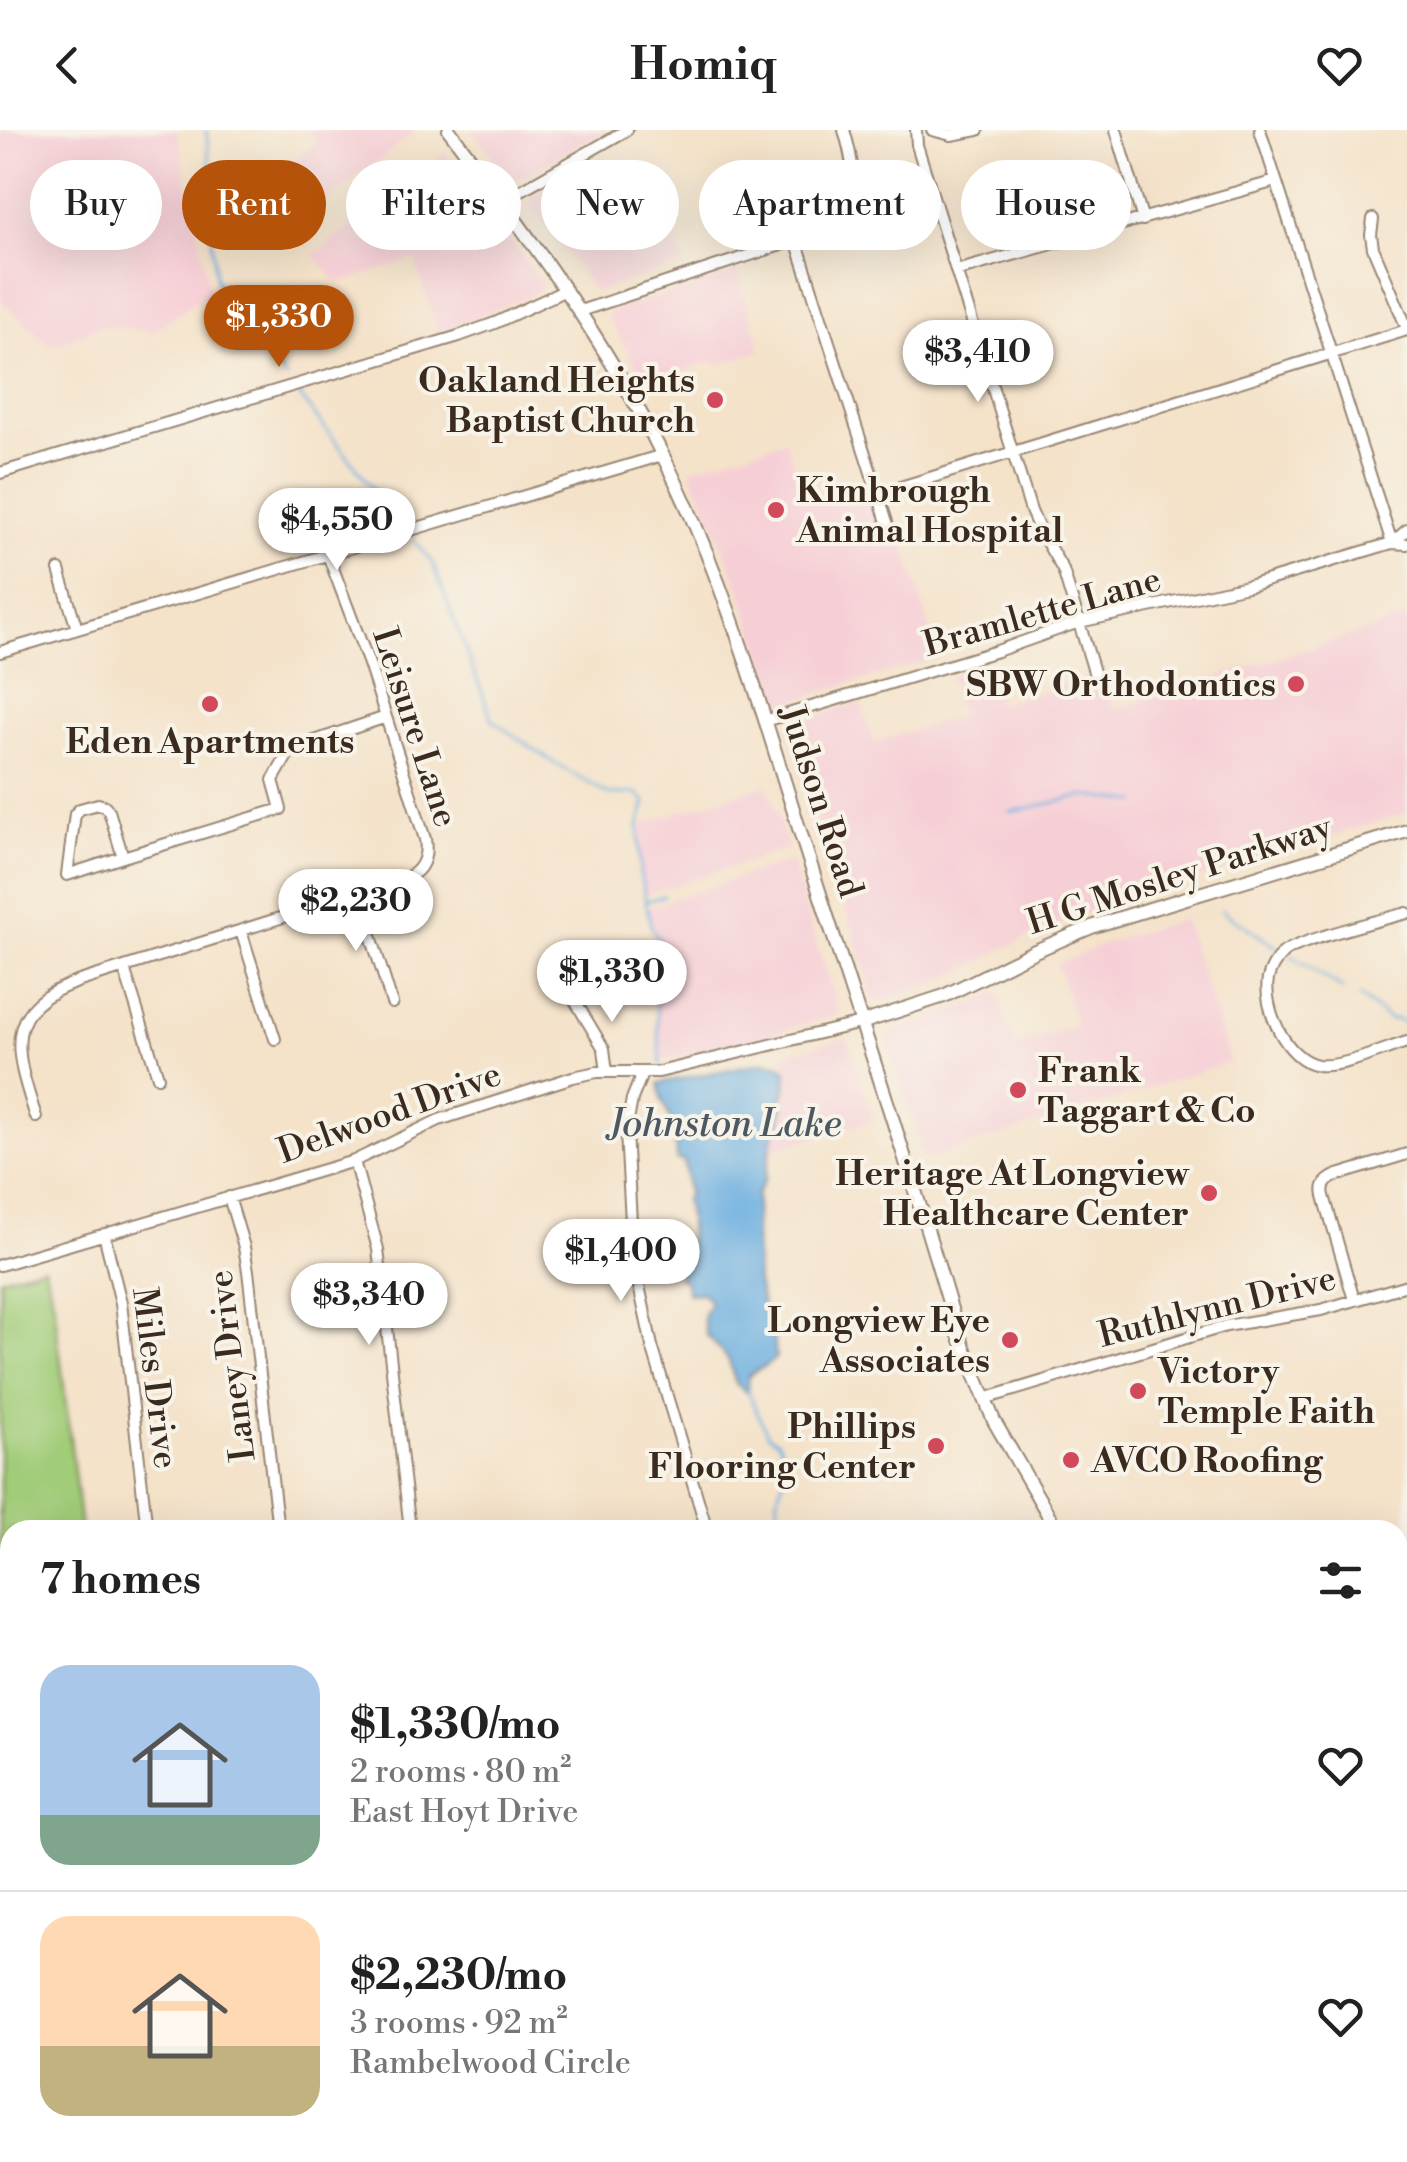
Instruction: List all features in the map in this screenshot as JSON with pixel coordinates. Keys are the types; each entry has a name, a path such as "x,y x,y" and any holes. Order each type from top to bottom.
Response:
{"main road":[{"name":"Judson Road","path":"449,130 471,160"},
{"name":"Judson Road","path":"521,227 580,310 624,382 663,455 710,560 766,721 957,1330 984,1399 1051,1520"},
{"name":"H G Mosley Parkway","path":"860,1023 944,996 1094,926 1407,832"}],"street":[{"path":"521,190 626,130"},
{"path":"844,130 852,160"},
{"path":"916,130 916,145 1034,519 1062,567 1095,674"},
{"path":"932,130 950,135 978,130"},
{"path":"1116,130 1143,220"},
{"path":"1260,130 1392,543"},
{"path":"956,272 1276,181"},
{"path":"878,494 1407,329 1373,248 1373,219"},
{"path":"580,310 765,250"},
{"path":"799,250 888,525"},
{"path":"0,473 446,341 566,290"},
{"path":"0,652 663,455"},
{"name":"Bramlette Lane","path":"1392,543 1407,530"},
{"name":"Bramlette Lane","path":"766,721 1079,622 1240,588 1392,543 1407,544"},
{"name":"Leisure Lane","path":"328,555 366,655 425,842 419,870 358,894"},
{"path":"59,570 77,629"},
{"path":"123,858 106,807 98,804 78,811 67,875 123,858 282,809 273,780 291,748 386,717"},
{"path":"36,1117 18,1058 19,1036 26,1018 48,994 124,968 358,894 392,1003"},
{"path":"1407,913 1290,948 1272,967 1268,989 1282,1038 1308,1062 1330,1065 1407,1042"},
{"path":"241,931 275,1039"},
{"path":"124,968 158,1077"},
{"path":"570,994 604,1050 607,1072"},
{"name":"Delwood Drive","path":"0,1265 354,1161 457,1113 573,1077 669,1070 860,1023"},
{"path":"642,1074 628,1112 626,1132 633,1258 652,1346 704,1520"},
{"path":"1354,1300 1324,1185 1338,1175 1407,1154"},
{"path":"354,1161 378,1249 409,1520"},
{"name":"Laney Drive","path":"229,1198 248,1271 277,1520"},
{"name":"Miles Drive","path":"104,1234 121,1304 146,1520"},
{"name":"Ruthlynn Drive","path":"984,1399 1233,1324 1315,1311 1407,1285"}],"shaded area":[{"path":"0,130 177,130 183,160 182,250 202,250 210,291 153,331 101,326 51,346 0,300"},
{"path":"308,130 417,130 379,160 346,160 346,186 326,202 326,160 293,160 317,142"},
{"path":"472,130 606,130 552,160 541,160 541,166 521,177 521,160 495,160"},
{"path":"541,192 541,219 530,204 533,196"},
{"path":"346,230 346,250 518,250 544,285 532,295 438,333 415,259 338,283 314,255 326,250 326,246"},
{"path":"679,248 684,263 595,292 564,250"},
{"path":"737,271 761,351 646,382 608,318 610,312"},
{"path":"786,440 803,500 864,482 880,530 898,525 939,657 778,705 740,589 690,469"},
{"path":"1407,618 1407,813 1107,905 1051,925 946,979 889,999 879,1001 872,996 788,729 795,723 861,702 874,742 961,716 949,675 986,665 999,704 1102,673 1114,709"},
{"path":"767,785 789,848 644,895 639,825"},
{"path":"791,861 839,1014 722,1048 660,1060 655,991 660,943 647,908"},
{"path":"1184,919 1230,1062 925,1160 888,1041 891,1032 998,994 1015,1045 1076,1027 1057,964 1112,941"},
{"path":"847,1038 873,1120 772,1150 786,1087 783,1054"}],"green space":[{"path":"44,1266 54,1304 80,1520 0,1520 0,1278"}],"water":[{"name":"Johnston Lake","path":"766,1062 781,1065 787,1071 780,1122 773,1136 765,1179 757,1194 755,1233 757,1283 772,1328 776,1357 748,1376 748,1394 735,1382 729,1360 706,1334 703,1317 710,1302 703,1293 688,1294 685,1281 679,1278 679,1264 689,1239 685,1199 688,1195 684,1161 677,1160 672,1123 659,1083"}],"waterway":[{"path":"206,130 216,280 286,378"},
{"path":"299,395 401,524"},
{"path":"413,540 432,562 493,721 610,795 636,793 646,802 639,825 640,874 651,926 660,943 655,991 661,1064"},
{"path":"1010,812 1084,796 1137,802"},
{"path":"646,901 664,896"},
{"path":"1221,910 1278,948"},
{"path":"1292,956 1343,989"},
{"path":"1359,996 1390,1020 1407,1025"},
{"path":"747,1391 768,1435 779,1442 788,1473 778,1502 784,1520"}],"place":[{"name":"Oakland Heights Baptist Church","path":"715,400"},
{"name":"Kimbrough Animal Hospital","path":"776,510"},
{"name":"SBW Orthodontics","path":"1296,684"},
{"name":"Eden Apartments","path":"210,704"},
{"name":"Frank Taggart & Co","path":"1018,1090"},
{"name":"Heritage At Longview Healthcare Center","path":"1209,1193"},
{"name":"Longview Eye Associates","path":"1010,1340"},
{"name":"Victory Temple Faith","path":"1138,1391"},
{"name":"Phillips Flooring Center","path":"936,1446"},
{"name":"AVCO Roofing","path":"1071,1460"}]}
